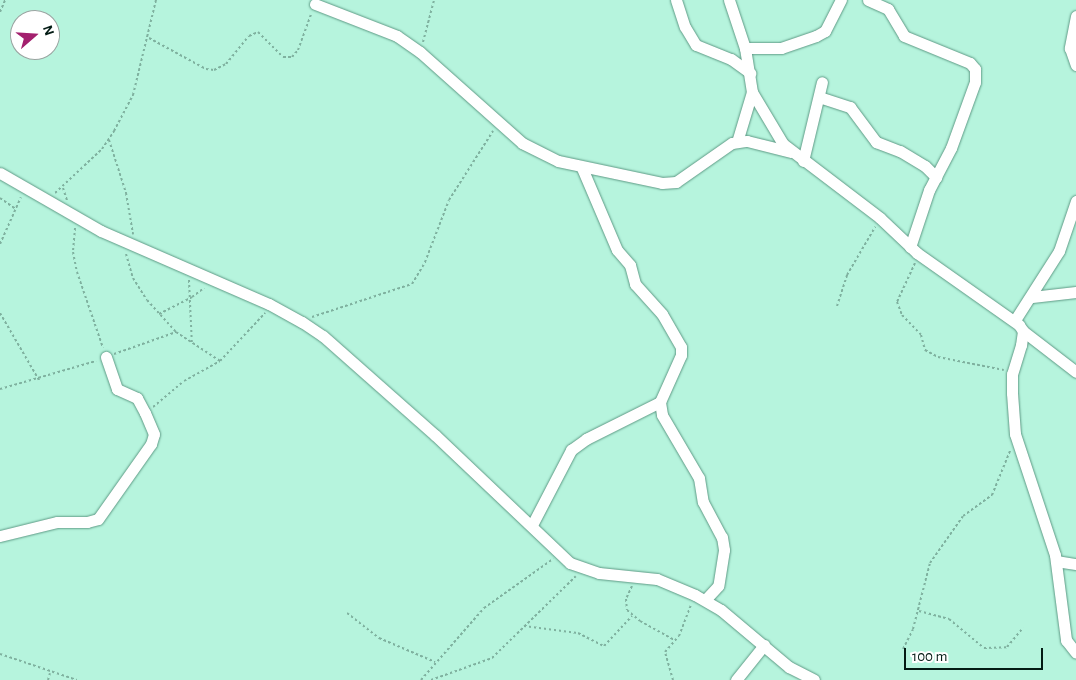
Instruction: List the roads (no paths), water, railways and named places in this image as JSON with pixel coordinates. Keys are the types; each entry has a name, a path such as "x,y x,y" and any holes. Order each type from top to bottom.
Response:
{"street":[{"path":"676,0 685,27 696,45 731,59 750,73"},
{"path":"729,0 745,48 752,92 737,142"},
{"path":"745,48 781,48 816,36 825,31 841,0"},
{"path":"868,0 888,9 904,36 970,64 975,69 975,82 951,148 916,224 914,250"},
{"path":"315,4 374,25 420,52 522,143 582,168 662,183 676,182 725,145 737,142 791,152"},
{"path":"1076,16 1070,48 1076,65"},
{"path":"803,161 822,82"},
{"path":"752,92 777,136 791,152 880,218 914,250 1015,320 1023,331 1076,372"},
{"path":"819,97 850,107 876,142 909,156 925,166 936,177"},
{"path":"582,168 617,250 634,272 636,284 662,314 681,347 681,354 660,402 662,415 694,465 703,502 722,537 724,550 718,586 700,597"},
{"path":"0,173 44,200 123,242 184,266 269,304 302,322 338,348 532,525 559,555 582,568 599,573 638,575 674,585 700,597 764,645 789,667 814,680"},
{"path":"1015,320 1059,251 1076,201"},
{"path":"1032,296 1076,292"},
{"path":"1023,331 1012,374 1015,434 1056,561 1063,596 1064,633 1076,652"},
{"path":"0,536 57,522 87,522 98,519 151,444 154,434 145,413 137,398 117,389 106,357"},
{"path":"532,525 571,450 586,439 660,402"},
{"path":"1056,561 1076,564"},
{"path":"736,680 764,645"}]}
